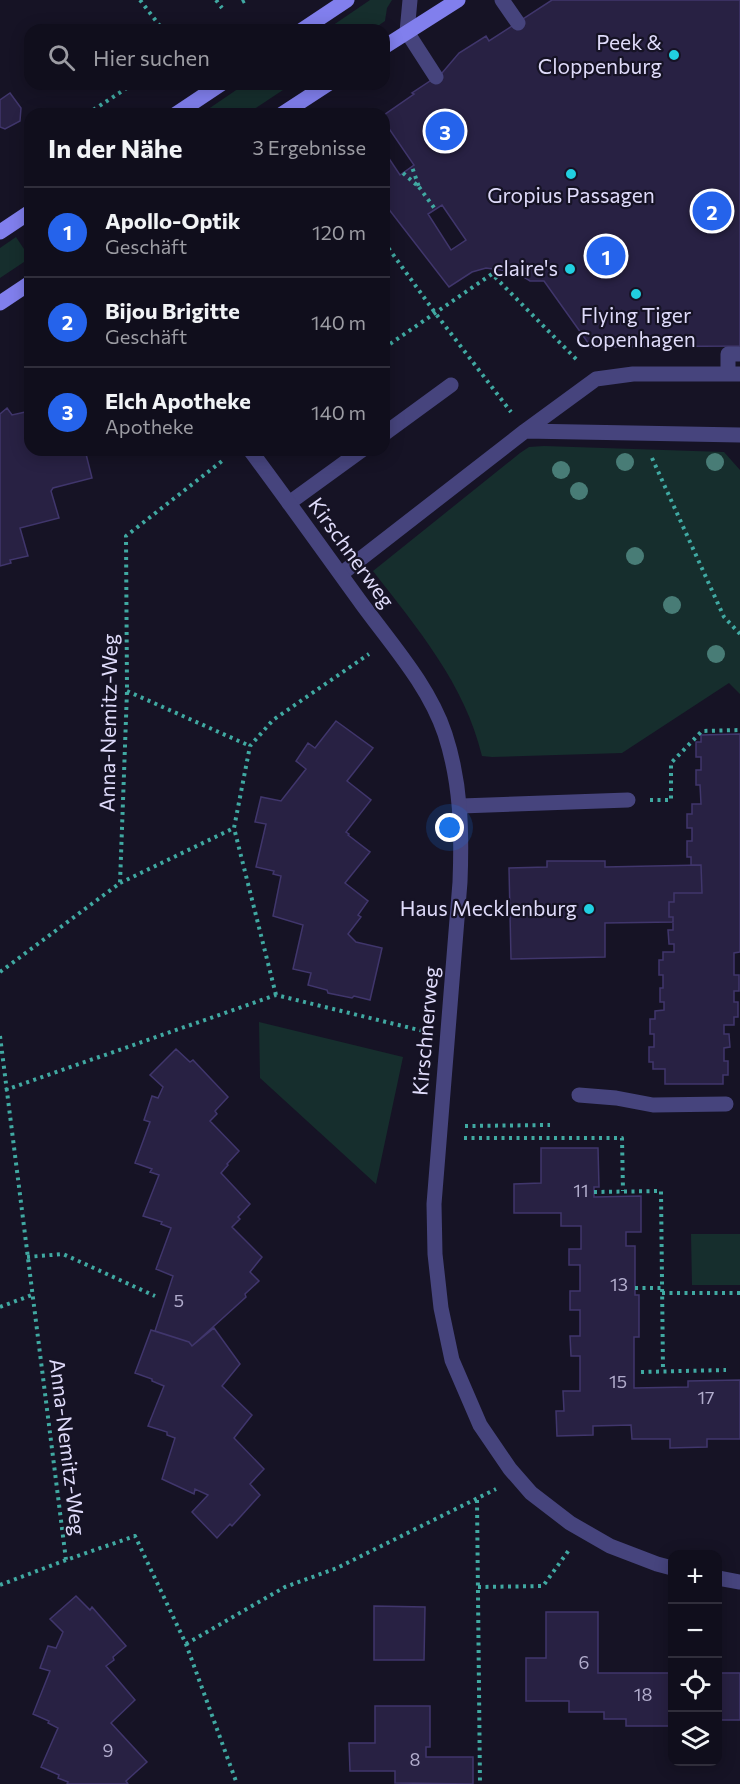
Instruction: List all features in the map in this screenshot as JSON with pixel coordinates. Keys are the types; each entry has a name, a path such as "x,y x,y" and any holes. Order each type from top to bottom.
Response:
{"main road":[{"path":"311,24 347,0"},
{"path":"390,43 458,0"},
{"path":"185,108 212,90"},
{"path":"291,108 319,90"},
{"path":"0,232 24,216"},
{"path":"0,303 24,287"}],"street":[{"path":"410,0 407,32 436,76"},
{"path":"502,0 518,22"},
{"path":"341,574 525,431 596,379 633,374 734,374 728,354 740,354"},
{"path":"390,430 451,385"},
{"path":"525,431 740,435"},
{"name":"Kirschnerweg","path":"254,456 429,697 444,732 451,757 460,806 462,835 434,1204 435,1254 441,1308 452,1360 480,1425 510,1469 531,1493 570,1523 610,1546 668,1567"},
{"path":"289,503 354,456"},
{"path":"460,806 628,800"},
{"path":"579,1095 616,1098 653,1105 726,1104"},
{"path":"722,1579 740,1582"}],"path":[{"path":"140,0 158,24"},
{"path":"216,0 222,8"},
{"path":"96,108 125,90"},
{"path":"412,167 419,187"},
{"path":"403,173 419,187 435,209"},
{"path":"390,250 525,431"},
{"path":"390,344 493,272 596,379"},
{"path":"638,433 724,617 740,634"},
{"name":"Anna-Nemitz-Weg","path":"120,883 127,691 126,536 222,461"},
{"path":"276,994 234,828 250,746 273,720 388,639"},
{"path":"127,691 250,746"},
{"path":"628,800 671,800 671,763 702,731 740,730"},
{"path":"0,972 120,883 234,828"},
{"path":"5,1090 276,994 423,1031"},
{"name":"Anna-Nemitz-Weg","path":"0,1036 1,1064 66,1560 135,1536 186,1644 237,1784"},
{"path":"465,1126 550,1125"},
{"path":"464,1138 622,1138 623,1191"},
{"path":"594,1192 661,1191 663,1371"},
{"path":"27,1257 63,1254 154,1296"},
{"path":"635,1288 740,1293"},
{"path":"0,1307 32,1295"},
{"path":"641,1372 726,1370"},
{"path":"186,1644 285,1587 337,1568 496,1489"},
{"path":"477,1500 480,1784"},
{"path":"478,1587 543,1586 569,1550"},
{"path":"0,1585 66,1560"}],"green space":[{"path":"370,0 392,0 387,8 385,21 381,24 335,24"},
{"path":"236,90 283,90 256,108 210,108"},
{"path":"16,237 24,249 24,262 0,278 0,248"},
{"path":"529,447 724,452 740,470 740,694 729,683 622,753 482,756 464,705 452,681 438,658 373,571 520,453"},
{"path":"259,1022 403,1057 376,1184 260,1078"},
{"path":"691,1234 740,1234 740,1285 692,1285"}],"building":[{"name":"Gropius Passagen","path":"552,0 740,0 740,346 591,347 544,281 530,281 516,272 486,268 472,272 449,287 390,211 390,160 400,175 414,165 390,130 390,111 442,73 459,53 486,36 489,41","holes":["442,205 466,240 451,250 428,214"]},
{"path":"10,93 21,108 20,121 5,129 0,127 0,100"},
{"path":"7,408 12,415 24,412 24,456 86,456 92,478 53,488 51,491 59,518 20,528 28,556 10,560 11,563 0,566 0,414"},
{"path":"336,721 373,748 347,781 371,800 346,832 370,852 345,883 368,901 358,915 361,917 348,934 356,942 382,948 370,1000 328,993 327,990 308,985 311,973 293,969 303,925 273,916 281,876 273,874 274,871 256,867 266,824 255,822 261,797 281,801 306,769 296,761 308,743 315,748"},
{"path":"740,734 740,952 734,953 734,975 739,975 739,991 734,991 734,1002 738,1002 738,1017 734,1017 734,1025 724,1025 724,1034 729,1034 730,1047 724,1048 724,1061 728,1061 728,1075 723,1075 723,1084 665,1084 665,1069 653,1069 653,1062 649,1062 649,1047 654,1047 654,1034 650,1034 650,1019 655,1019 655,1011 664,1010 664,1002 660,1002 663,975 659,975 659,960 663,960 663,952 674,952 674,944 669,944 668,930 673,930 673,917 669,917 669,902 674,902 674,893 702,893 701,865 691,865 691,857 687,857 687,841 692,841 692,828 687,828 687,814 692,814 692,804 701,804 700,785 696,785 696,770 701,770 701,757 696,757 696,742 701,742 701,735"},
{"name":"Haus Mecklenburg","path":"547,861 605,861 605,867 701,865 702,893 674,893 674,902 669,902 669,917 673,917 673,922 605,923 605,957 511,959 509,868 547,867"},
{"path":"176,1049 190,1062 193,1060 228,1097 215,1111 217,1114 210,1121 239,1151 221,1173 250,1204 232,1227 262,1257 250,1272 259,1281 245,1294 246,1297 192,1346 189,1342 155,1331 173,1276 156,1269 171,1228 161,1224 162,1222 143,1216 159,1175 150,1172 152,1169 135,1163 150,1122 144,1120 152,1096 158,1098 163,1087 150,1075"},
{"path":"541,1148 598,1148 599,1187 594,1187 594,1197 641,1196 641,1232 626,1232 626,1246 635,1246 635,1295 639,1295 639,1337 634,1337 634,1388 688,1387 688,1381 740,1380 740,1439 707,1439 707,1447 670,1448 670,1439 632,1439 631,1425 593,1426 593,1435 557,1436 556,1411 564,1411 563,1391 580,1391 580,1356 571,1356 570,1336 580,1336 580,1310 570,1310 570,1291 580,1291 580,1265 569,1265 569,1249 581,1249 581,1226 561,1226 561,1213 514,1213 514,1184 541,1183"},
{"path":"214,1328 240,1364 222,1386 252,1415 234,1438 264,1469 250,1484 260,1495 232,1526 230,1524 217,1538 192,1512 208,1495 195,1489 194,1494 162,1479 175,1438 167,1435 167,1432 148,1426 164,1386 135,1373 151,1330 189,1342 192,1346"},
{"path":"76,1596 90,1610 92,1607 126,1646 106,1666 135,1700 111,1723 147,1762 126,1781 128,1784 67,1784 68,1782 58,1778 59,1775 41,1767 58,1728 33,1714 50,1671 40,1668 48,1646 56,1648 63,1632 50,1619"},
{"path":"374,1606 425,1607 424,1660 374,1660"},
{"path":"546,1612 598,1612 598,1673 668,1673 668,1726 626,1726 626,1719 604,1719 604,1712 569,1712 569,1701 526,1701 526,1658 546,1658"},
{"path":"722,1673 740,1673 740,1720 722,1720"},
{"path":"375,1706 430,1706 430,1747 426,1747 426,1757 473,1757 473,1784 395,1783 395,1771 350,1771 349,1743 375,1743"}],"place":[{"name":"Peek & Cloppenburg","path":"674,55"},
{"name":"Elch Apotheke","path":"445,131"},
{"name":"Gropius Passagen","path":"571,174"},
{"name":"Bijou Brigitte","path":"712,211"},
{"name":"Apollo-Optik","path":"606,256"},
{"name":"claire's","path":"570,269"},
{"name":"Flying Tiger Copenhagen","path":"636,294"},
{"name":"Haus Mecklenburg","path":"589,909"}]}
